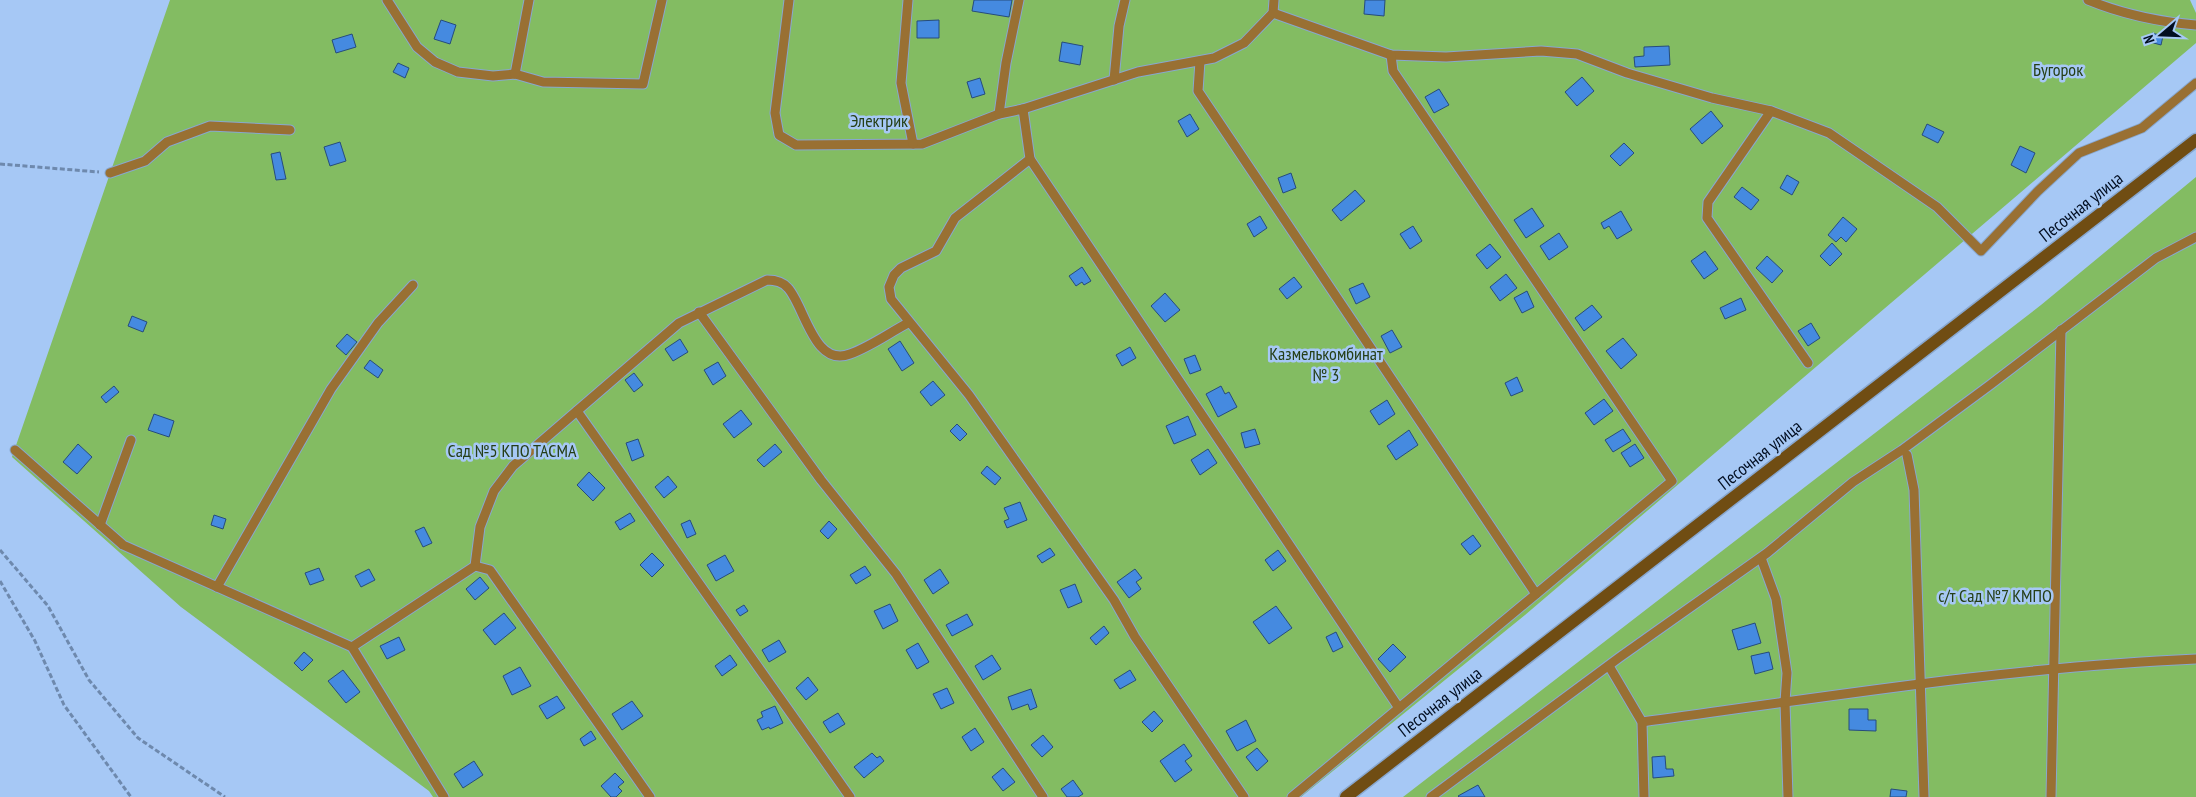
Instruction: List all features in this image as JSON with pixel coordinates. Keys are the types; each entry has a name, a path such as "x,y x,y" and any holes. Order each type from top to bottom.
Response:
{"main road":[{"name":"Песочная улица","path":"1346,797 2196,140"}],"lane":[{"path":"387,0 417,47 435,62 458,72 493,76 515,74 543,82 643,84 662,0"},
{"path":"515,74 530,0"},
{"path":"789,0 775,113 779,135 796,145 922,144 999,114 1023,109 1138,72 1214,58 1244,43 1273,13 1274,0"},
{"path":"908,0 901,83 913,144"},
{"path":"999,114 1006,63 1019,0"},
{"path":"1114,80 1119,26 1125,0"},
{"path":"2088,0 2106,7 2171,23 2196,25"},
{"path":"1273,13 1391,54 1446,57 1541,51 1576,54 1627,73 1712,98 1771,112 1829,133 1937,208 1981,250 2038,191 2079,153 2142,128 2196,83"},
{"path":"1292,797 1672,481 1393,71 1391,54"},
{"path":"1200,60 1198,91 1536,594"},
{"path":"1023,109 1030,159 1399,708"},
{"path":"1771,112 1708,202 1708,218 1808,363"},
{"path":"110,173 145,161 167,142 210,126 290,130"},
{"path":"1030,159 954,218 936,250 901,268 894,275 889,287 891,299 908,323 969,395 1114,600 1135,636 1244,797"},
{"path":"1431,797 1609,666 1761,558 1853,482 1974,397 2156,258 2196,237"},
{"path":"475,566 480,527 494,491 512,466 679,323 767,280 776,280 788,287 817,342 826,353 838,356 850,355 908,323"},
{"path":"218,587 332,389 378,323 413,285"},
{"path":"699,312 821,480 896,574 1044,797"},
{"path":"2051,797 2061,330"},
{"path":"577,411 850,797"},
{"path":"100,525 131,440"},
{"path":"15,450 123,545 352,647 444,797"},
{"path":"1907,455 1914,490 1924,797"},
{"path":"1761,558 1776,599 1787,673 1785,702 1788,797"},
{"path":"352,647 475,566 490,570 650,797"},
{"path":"1642,722 1920,683 2053,669 2196,659"},
{"path":"1609,666 1642,722 1644,797"}],"path":[{"path":"0,164 110,173"},
{"path":"0,550 48,606 89,680 138,738 225,797"},
{"path":"0,581 35,640 64,706 132,797"}],"green space":[{"path":"170,0 2190,0 2196,13 2196,43 1525,615 1301,797 433,797 429,791 181,607 12,457"},
{"name":"с/т Сад №7 КМПО","path":"2196,177 2196,797 1403,797 2041,305"}],"building":[{"path":"974,0 1012,0 1009,17 972,11"},
{"path":"1365,0 1385,0 1384,16 1364,14"},
{"path":"441,20 456,25 450,44 434,39"},
{"path":"939,20 939,38 917,38 917,21"},
{"path":"2152,33 2163,36 2161,45 2150,42"},
{"path":"352,34 356,47 336,53 332,40"},
{"path":"1062,42 1083,46 1080,65 1059,61"},
{"path":"1669,46 1670,65 1635,67 1634,57 1644,56 1644,47"},
{"path":"398,63 409,68 405,78 393,72"},
{"path":"1582,77 1594,91 1577,106 1565,92"},
{"path":"980,78 985,94 972,98 967,82"},
{"path":"1439,89 1449,105 1434,113 1425,97"},
{"path":"1711,111 1723,126 1702,144 1690,129"},
{"path":"1190,114 1199,129 1187,137 1178,121"},
{"path":"1927,124 1944,132 1938,143 1922,135"},
{"path":"340,142 346,161 330,166 324,147"},
{"path":"1624,143 1634,153 1620,166 1610,156"},
{"path":"2020,146 2035,153 2026,173 2011,165"},
{"path":"280,152 286,179 276,180 271,154"},
{"path":"1291,173 1296,188 1283,193 1278,178"},
{"path":"1787,175 1799,182 1792,195 1780,188"},
{"path":"1742,187 1759,200 1751,210 1734,197"},
{"path":"1355,190 1365,201 1341,221 1332,210"},
{"path":"1532,208 1544,226 1526,238 1514,220"},
{"path":"1621,211 1632,230 1617,239 1609,226 1604,229 1601,223"},
{"path":"1260,216 1267,228 1254,237 1247,224"},
{"path":"1843,217 1857,229 1846,242 1841,237 1836,242 1828,235"},
{"path":"1413,226 1422,241 1410,249 1400,234"},
{"path":"1559,233 1568,247 1549,260 1540,246"},
{"path":"1832,243 1842,254 1830,266 1820,256"},
{"path":"1490,244 1501,257 1487,269 1476,255"},
{"path":"1705,251 1718,269 1704,279 1691,261"},
{"path":"1767,256 1783,271 1772,283 1756,268"},
{"path":"1082,267 1091,281 1084,285 1082,282 1076,286 1069,276"},
{"path":"1506,274 1517,288 1500,301 1490,287"},
{"path":"1294,277 1302,287 1287,299 1279,289"},
{"path":"1363,283 1370,297 1356,304 1349,289"},
{"path":"1527,291 1534,307 1522,313 1514,298"},
{"path":"1165,293 1180,310 1165,322 1151,306"},
{"path":"1741,298 1746,310 1725,319 1720,308"},
{"path":"1592,305 1602,317 1584,331 1575,318"},
{"path":"132,316 147,322 143,332 128,326"},
{"path":"1811,323 1820,338 1808,346 1798,331"},
{"path":"1392,330 1402,347 1390,353 1381,336"},
{"path":"347,334 357,342 346,355 336,346"},
{"path":"1623,338 1637,355 1621,369 1606,351"},
{"path":"680,339 688,352 673,361 665,349"},
{"path":"900,341 914,363 902,371 888,349"},
{"path":"1130,347 1136,358 1122,366 1116,355"},
{"path":"1195,355 1201,370 1190,374 1184,359"},
{"path":"370,360 383,370 378,378 364,368"},
{"path":"718,362 726,376 713,385 704,370"},
{"path":"634,373 643,385 634,392 625,380"},
{"path":"1517,377 1523,391 1511,396 1505,383"},
{"path":"933,381 945,395 931,406 920,392"},
{"path":"114,386 119,392 106,403 101,397"},
{"path":"1221,386 1225,394 1229,392 1237,407 1218,417 1206,394"},
{"path":"1604,399 1613,411 1594,425 1585,413"},
{"path":"1387,400 1395,414 1379,425 1370,411"},
{"path":"741,410 752,424 734,438 723,424"},
{"path":"154,414 174,421 169,437 148,430"},
{"path":"1188,416 1196,435 1174,444 1166,426"},
{"path":"957,424 967,434 960,441 950,431"},
{"path":"1255,429 1260,444 1245,448 1241,433"},
{"path":"1623,429 1631,441 1613,452 1605,440"},
{"path":"1409,430 1418,445 1396,460 1387,446"},
{"path":"638,439 644,456 632,461 626,443"},
{"path":"78,444 92,457 77,474 63,462"},
{"path":"775,444 782,452 764,467 757,460"},
{"path":"1635,444 1644,458 1630,467 1621,453"},
{"path":"1208,449 1217,463 1200,475 1191,460"},
{"path":"987,466 1001,478 995,485 981,473"},
{"path":"589,472 605,488 593,501 577,485"},
{"path":"668,476 677,487 664,498 655,487"},
{"path":"1020,502 1027,520 1007,528 1004,521 1009,519 1004,508"},
{"path":"630,513 635,521 620,530 615,522"},
{"path":"214,515 226,519 223,529 211,525"},
{"path":"690,520 696,534 687,538 681,524"},
{"path":"829,521 837,529 828,539 820,531"},
{"path":"424,527 432,543 423,547 415,531"},
{"path":"1473,535 1481,546 1470,555 1461,544"},
{"path":"1050,548 1055,555 1042,563 1037,556"},
{"path":"1278,550 1286,561 1273,571 1265,560"},
{"path":"652,553 664,565 652,577 640,565"},
{"path":"725,555 734,571 716,581 707,565"},
{"path":"865,566 871,575 856,584 850,575"},
{"path":"319,568 324,580 310,585 305,573"},
{"path":"369,569 375,580 361,587 355,576"},
{"path":"940,569 949,583 933,594 924,580"},
{"path":"1135,569 1142,578 1136,582 1141,589 1129,598 1117,582"},
{"path":"480,577 489,588 475,600 466,589"},
{"path":"1075,584 1082,602 1068,608 1060,590"},
{"path":"890,604 898,621 883,629 874,611"},
{"path":"744,605 748,611 740,616 736,610"},
{"path":"1276,606 1292,628 1269,644 1253,622"},
{"path":"504,613 516,628 495,645 483,630"},
{"path":"967,614 973,625 952,636 946,625"},
{"path":"1755,623 1761,643 1738,650 1732,630"},
{"path":"1104,626 1109,633 1096,645 1090,638"},
{"path":"1336,632 1343,647 1333,652 1326,637"},
{"path":"399,637 405,650 387,659 380,646"},
{"path":"779,640 786,652 769,662 762,650"},
{"path":"918,643 929,662 917,669 906,650"},
{"path":"1393,644 1406,657 1390,672 1378,659"},
{"path":"304,652 313,660 302,671 294,663"},
{"path":"1769,652 1773,669 1755,674 1751,656"},
{"path":"730,655 737,665 722,676 715,666"},
{"path":"992,655 1001,669 983,680 975,666"},
{"path":"520,667 531,686 512,695 503,676"},
{"path":"343,670 360,692 346,703 328,681"},
{"path":"1130,670 1136,680 1120,689 1114,680"},
{"path":"808,677 818,690 806,700 796,688"},
{"path":"947,688 954,703 941,709 933,694"},
{"path":"1031,689 1037,707 1030,710 1028,704 1012,710 1008,697"},
{"path":"557,696 565,708 547,719 539,706"},
{"path":"632,701 643,716 622,730 612,714"},
{"path":"775,706 783,723 770,729 769,727 762,730 757,720 763,717 761,712"},
{"path":"1849,709 1868,709 1868,720 1876,720 1876,731 1849,730"},
{"path":"1154,711 1163,721 1152,732 1142,722"},
{"path":"838,713 845,724 830,733 823,722"},
{"path":"1246,720 1256,741 1237,751 1226,731"},
{"path":"975,728 984,742 971,751 962,737"},
{"path":"591,731 596,739 584,746 580,739"},
{"path":"1043,735 1053,747 1042,757 1031,745"},
{"path":"1184,744 1192,756 1185,761 1192,770 1175,782 1160,761"},
{"path":"1257,748 1268,761 1257,771 1246,757"},
{"path":"872,753 877,758 880,756 884,761 864,778 854,767"},
{"path":"1665,756 1666,769 1673,769 1674,776 1653,778 1652,757"},
{"path":"474,761 483,775 463,788 454,774"},
{"path":"1003,768 1015,782 1003,791 992,777"},
{"path":"615,773 624,782 618,787 622,791 616,797 611,797 601,786"},
{"path":"1073,780 1083,794 1078,797 1067,797 1061,789"},
{"path":"1478,785 1485,797 1458,796"},
{"path":"1891,789 1907,791 1906,797 1890,797"}],"park label":[{"name":"Бугорок","path":"2058,70"},
{"name":"Электрик","path":"879,121"},
{"name":"Казмелькомбинат № 3","path":"1326,364"},
{"name":"Сад №5 КПО ТАСМА","path":"512,451"}]}
